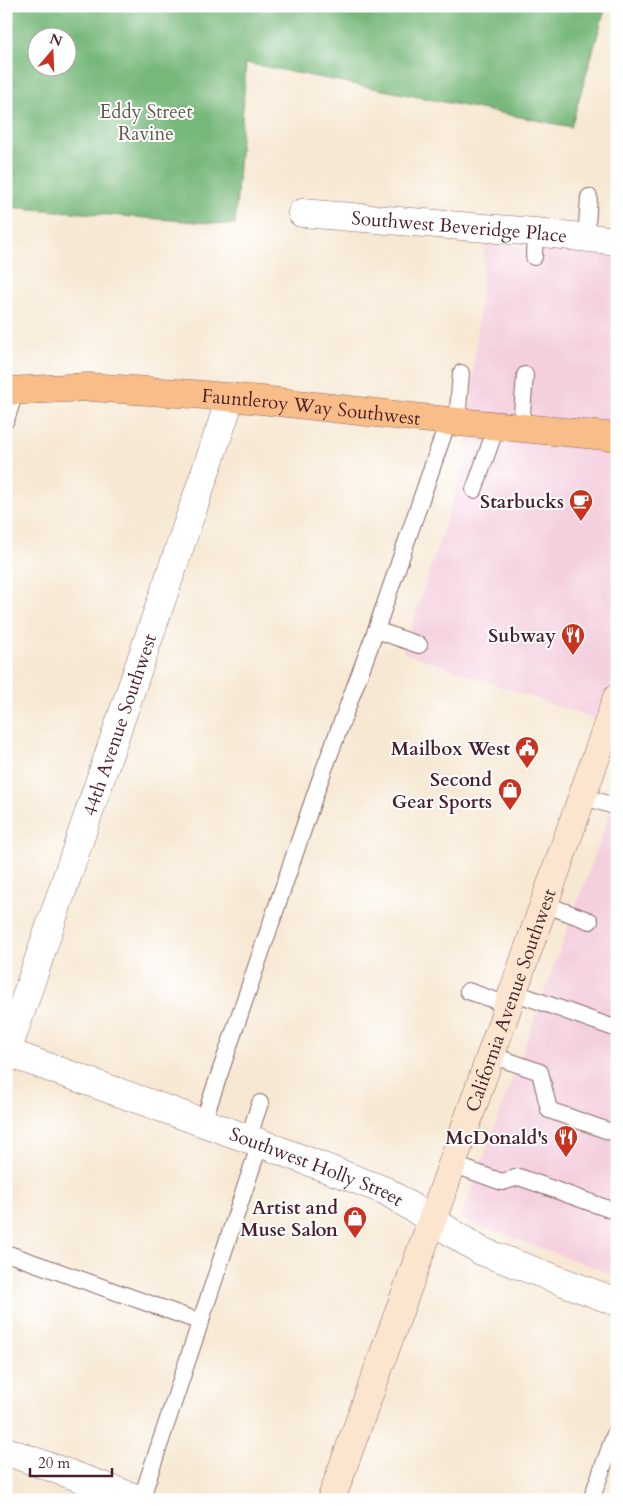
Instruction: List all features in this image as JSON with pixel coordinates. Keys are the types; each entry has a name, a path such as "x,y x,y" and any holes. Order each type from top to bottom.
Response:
{"main road":[{"name":"Fauntleroy Way Southwest","path":"11,391 89,388 230,397 617,437"},
{"name":"California Avenue Southwest","path":"332,1500 617,698"}],"street":[{"name":"Southwest Beveridge Place","path":"302,213 535,245 586,238 617,241"},
{"name":"44th Avenue Southwest","path":"7,1052 230,397"},
{"name":"Southwest Holly Street","path":"7,1052 386,1191 480,1251 617,1302"},
{"path":"6,1451 141,1500"}],"lane":[{"path":"586,238 589,197"},
{"path":"202,1122 319,783 453,421 461,373"},
{"path":"474,490 509,426 525,375"},
{"path":"6,420 11,391"},
{"path":"376,630 419,645"},
{"path":"582,796 617,807"},
{"path":"544,904 590,920"},
{"path":"468,991 510,999 617,1029"},
{"path":"491,1055 540,1072 549,1110 617,1134"},
{"path":"141,1500 201,1322 254,1141 260,1103"},
{"path":"452,1164 502,1182 519,1178 617,1212"},
{"path":"6,1253 201,1322"},
{"path":"591,1500 617,1428"}],"shaded area":[{"path":"485,244 617,255 617,727 403,652 466,460"},
{"path":"617,795 617,1276 461,1219"}],"green space":[{"name":"Eddy Street Ravine","path":"6,6 606,6 571,127 246,63 235,225 6,207"}],"place":[{"name":"Starbucks","path":"581,522"},
{"name":"Subway","path":"573,656"},
{"name":"Mailbox West","path":"527,769"},
{"name":"Second Gear Sports","path":"510,811"},
{"name":"McDonald's","path":"566,1158"},
{"name":"Artist and Muse Salon","path":"355,1239"}]}
